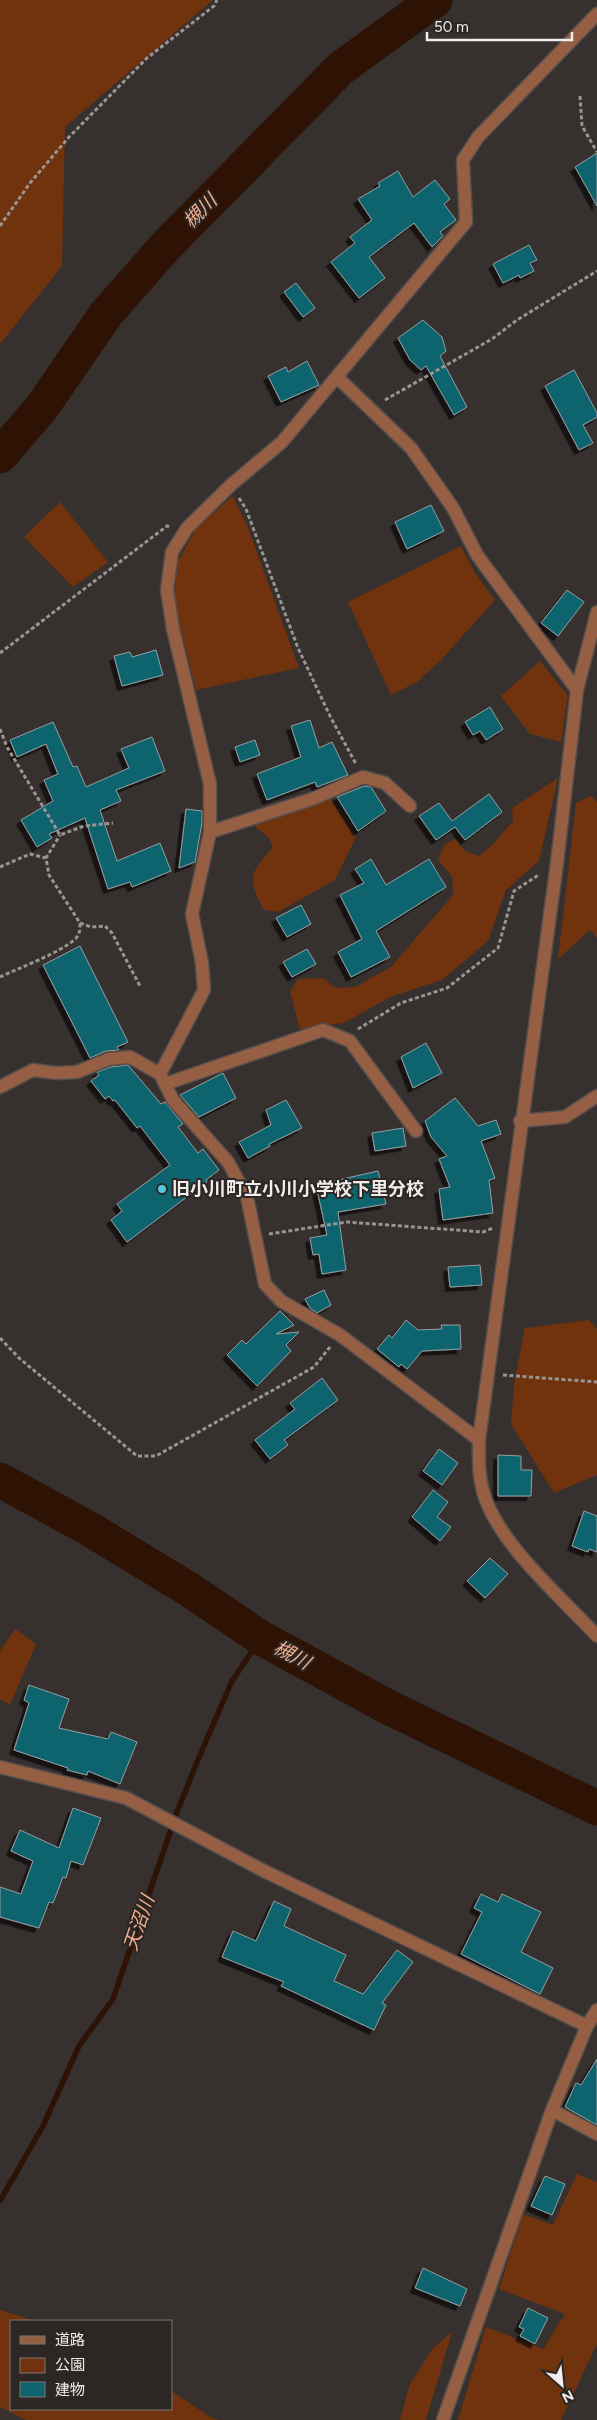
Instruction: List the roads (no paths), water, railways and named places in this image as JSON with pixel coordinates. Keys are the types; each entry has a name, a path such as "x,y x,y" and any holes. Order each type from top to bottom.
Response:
{"street":[{"path":"162,1079 204,990 202,963 192,914 210,832 210,784 173,629 167,590 172,552 187,528 232,484 282,442 466,222 463,160 478,137 597,14"},
{"path":"338,377 411,448 453,508 476,555 577,690"},
{"path":"597,612 577,690 557,863 520,1121 479,1440 481,1483 490,1509 510,1543 597,1636"},
{"path":"210,832 315,798 363,777 385,782 410,806"},
{"path":"162,1079 323,1030 350,1041 416,1131"},
{"path":"0,1087 33,1070 56,1073 77,1072 110,1059 130,1057 162,1079 173,1100 228,1162 247,1197 265,1284 281,1300 340,1335 479,1440"},
{"path":"520,1121 565,1117 597,1096"},
{"path":"0,1767 126,1798 264,1872 587,2026"},
{"path":"443,2420 552,2110 587,2026 597,2010"},
{"path":"552,2110 597,2134"}],"waterway":[{"name":"槻川","path":"0,456 42,407 106,314 164,248 341,68 435,0"},
{"name":"槻川","path":"0,1480 88,1528 190,1590 261,1638 388,1707 597,1808"},
{"name":"天沼川","path":"0,2201 43,2126 79,2046 113,1999 177,1812 200,1755 232,1681 261,1638"}],"place":[{"name":"旧小川町立小川小学校下里分校","path":"162,1189"}]}
